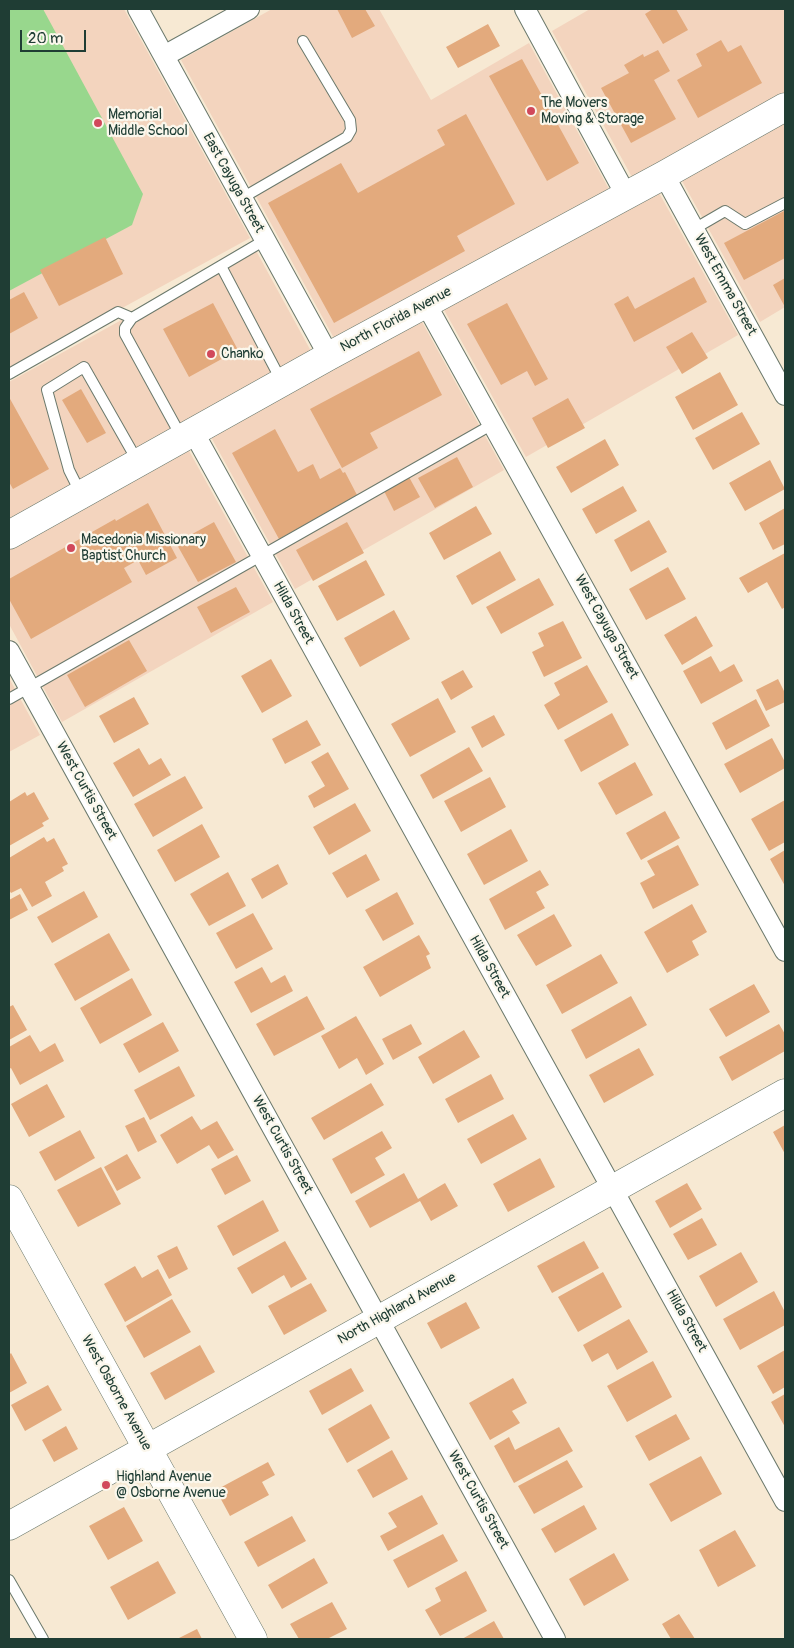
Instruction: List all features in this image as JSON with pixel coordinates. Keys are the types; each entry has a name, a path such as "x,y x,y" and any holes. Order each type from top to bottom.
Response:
{"main road":[{"name":"North Florida Avenue","path":"9,535 329,356 664,175 785,107"},
{"name":"North Highland Avenue","path":"9,1526 785,1093"},
{"name":"West Osborne Avenue","path":"9,1199 253,1639"}],"street":[{"name":"East Cayuga Street","path":"138,9 329,356"},
{"path":"164,56 249,9"},
{"path":"525,9 626,195"},
{"name":"West Emma Street","path":"664,175 785,395"},
{"name":"West Cayuga Street","path":"426,304 785,951"},
{"name":"Hilda Street","path":"188,436 262,556 785,1501"},
{"name":"West Curtis Street","path":"9,651 555,1639"}],"lane":[{"path":"242,198 347,138 351,130 350,120 303,41"},
{"path":"694,228 725,211 745,224 785,203"},
{"path":"188,436 125,334 125,328 132,318 265,240"},
{"path":"221,266 282,383"},
{"path":"9,374 118,312 132,318"},
{"path":"81,495 68,470 47,390 84,367 138,463"},
{"path":"9,699 30,689 493,424"},
{"path":"9,1580 43,1639"}],"shaded area":[{"name":"Memorial Middle School","path":"9,9 124,9 250,238 9,370"},
{"path":"272,9 379,9 431,100 529,43 610,191 335,340 181,60"},
{"path":"590,9 785,9 785,94 633,179 552,31"},
{"path":"785,120 785,307 760,322 681,179"},
{"path":"658,191 738,335 526,457 443,308"},
{"path":"254,247 312,353 9,522 9,382"},
{"path":"421,320 504,470 295,589 211,437"},
{"path":"188,449 273,602 62,722 9,624 9,548"},
{"path":"9,678 40,735 9,752"}],"green space":[{"path":"9,9 43,9 143,194 132,225 9,291"}],"building":[{"path":"337,9 365,9 375,26 352,38"},
{"path":"653,9 676,9 688,30 663,44 645,14"},
{"path":"488,24 500,46 458,68 446,47"},
{"path":"721,40 728,52 741,45 762,83 698,118 677,80 702,66 696,54"},
{"path":"658,50 670,71 654,80 676,119 631,143 601,88 629,73 624,65 643,54 644,57"},
{"path":"522,59 579,163 547,181 489,76"},
{"path":"466,114 515,204 457,236 465,251 334,323 268,203 341,163 358,193 445,145 437,130"},
{"path":"784,211 785,258 744,280 724,243"},
{"path":"105,237 123,274 59,306 40,270"},
{"path":"694,277 707,302 634,342 614,304 628,296 635,309"},
{"path":"785,278 785,307 773,285"},
{"path":"24,292 38,318 9,334 9,300"},
{"path":"213,303 238,350 189,377 163,329"},
{"path":"507,303 548,379 535,386 527,371 501,385 467,324"},
{"path":"692,332 708,358 682,374 666,347"},
{"path":"419,351 442,395 370,433 378,448 342,468 310,409"},
{"path":"720,372 738,405 693,430 675,397"},
{"path":"81,389 106,433 87,443 62,400"},
{"path":"9,397 49,469 13,489 9,482"},
{"path":"568,398 585,428 548,448 532,418"},
{"path":"742,412 760,444 713,470 695,438"},
{"path":"275,429 298,472 313,464 320,479 340,468 343,473 345,472 357,495 279,539 232,453"},
{"path":"605,439 619,465 571,493 556,467"},
{"path":"457,457 473,487 435,508 418,478"},
{"path":"770,460 785,489 745,511 729,483"},
{"path":"409,477 420,497 394,511 384,491"},
{"path":"623,486 637,511 596,534 582,509"},
{"path":"148,503 177,558 146,575 138,560 124,568 132,582 31,639 9,599 9,579 115,519 116,521"},
{"path":"476,506 492,534 444,560 429,533"},
{"path":"785,508 785,544 773,550 759,523"},
{"path":"649,520 667,552 631,572 614,540"},
{"path":"214,522 236,562 198,582 176,543"},
{"path":"347,522 364,553 313,581 296,550"},
{"path":"500,551 516,580 472,605 456,576"},
{"path":"785,553 785,607 782,609 767,582 748,593 739,578"},
{"path":"366,560 385,595 337,621 318,586"},
{"path":"668,567 686,599 646,620 629,589"},
{"path":"539,578 554,605 501,634 486,607"},
{"path":"236,587 250,612 211,633 197,607"},
{"path":"394,610 410,639 360,667 344,638"},
{"path":"696,616 713,646 682,665 664,635"},
{"path":"563,621 582,658 544,677 532,652 544,646 538,633"},
{"path":"129,640 147,671 85,707 67,675"},
{"path":"711,656 720,672 734,664 743,681 701,704 683,671"},
{"path":"271,659 292,696 262,713 241,676"},
{"path":"587,665 608,702 558,730 544,705 560,695 554,683"},
{"path":"463,670 473,687 451,700 441,682"},
{"path":"778,679 785,693 785,702 766,711 756,690"},
{"path":"134,697 149,724 114,743 99,716"},
{"path":"438,698 456,732 410,757 391,724"},
{"path":"756,699 770,726 726,750 712,723"},
{"path":"612,713 629,745 581,772 564,740"},
{"path":"494,715 505,735 482,748 471,727"},
{"path":"307,720 321,745 285,764 272,739"},
{"path":"772,738 785,762 785,768 740,793 724,764"},
{"path":"469,747 483,771 433,799 420,775"},
{"path":"139,748 149,765 161,758 171,775 133,797 113,763"},
{"path":"328,752 349,789 314,808 308,796 325,786 311,762"},
{"path":"635,762 653,795 616,815 598,783"},
{"path":"185,776 203,808 153,837 134,804"},
{"path":"490,777 506,807 461,832 444,801"},
{"path":"25,792 27,796 34,792 49,819 42,823 44,826 9,846 9,802"},
{"path":"785,800 785,842 769,851 751,819"},
{"path":"355,803 371,831 329,855 313,827"},
{"path":"665,811 680,838 641,860 626,833"},
{"path":"202,824 220,857 175,882 157,850"},
{"path":"511,829 528,861 484,885 467,854"},
{"path":"44,837 47,842 54,838 68,864 62,867 64,871 45,882 52,896 32,907 21,888 11,893 9,890 9,858"},
{"path":"678,845 699,885 653,909 640,883 655,875 647,861"},
{"path":"785,850 785,886 770,859"},
{"path":"366,854 380,880 347,898 332,873"},
{"path":"278,864 288,884 262,899 251,879"},
{"path":"540,870 549,885 536,892 545,908 505,930 489,899"},
{"path":"228,872 246,906 209,926 190,894"},
{"path":"84,891 98,917 52,943 37,917"},
{"path":"397,892 414,924 383,941 365,910"},
{"path":"20,894 28,910 9,920 9,900"},
{"path":"692,904 707,932 692,941 699,955 667,973 644,932"},
{"path":"253,913 273,949 236,969 216,933"},
{"path":"554,914 572,946 536,966 517,935"},
{"path":"109,933 130,970 75,1001 54,964"},
{"path":"419,935 430,954 426,956 431,968 380,997 363,967"},
{"path":"601,954 618,983 562,1014 546,985"},
{"path":"262,967 271,983 285,975 293,991 251,1013 234,982"},
{"path":"132,978 152,1015 100,1044 80,1008"},
{"path":"754,984 770,1012 726,1037 709,1009"},
{"path":"307,996 325,1029 274,1056 256,1024"},
{"path":"631,996 647,1025 586,1059 571,1030"},
{"path":"13,1005 27,1030 9,1040 9,1007"},
{"path":"356,1016 384,1064 366,1075 357,1058 339,1069 321,1036"},
{"path":"163,1022 179,1051 139,1073 123,1044"},
{"path":"411,1024 422,1044 393,1060 382,1039"},
{"path":"779,1024 785,1034 785,1051 732,1081 719,1057"},
{"path":"464,1030 480,1057 433,1084 418,1057"},
{"path":"30,1035 40,1052 55,1043 64,1061 20,1085 11,1068 9,1069 9,1047"},
{"path":"639,1048 654,1075 604,1103 589,1075"},
{"path":"179,1066 195,1096 150,1120 134,1090"},
{"path":"491,1074 504,1099 458,1123 445,1099"},
{"path":"371,1083 384,1105 324,1140 311,1118"},
{"path":"47,1084 65,1117 29,1137 11,1104"},
{"path":"513,1114 527,1139 481,1164 467,1139"},
{"path":"192,1116 201,1130 217,1121 234,1150 218,1159 209,1145 177,1164 160,1135"},
{"path":"144,1117 157,1142 138,1152 125,1126"},
{"path":"785,1125 785,1154 773,1132"},
{"path":"80,1130 95,1158 55,1181 39,1152"},
{"path":"382,1131 392,1148 375,1158 385,1175 351,1194 332,1159"},
{"path":"127,1154 141,1178 117,1191 104,1167"},
{"path":"237,1155 251,1181 225,1195 211,1169"},
{"path":"540,1158 555,1187 508,1212 493,1184"},
{"path":"101,1167 121,1204 78,1227 57,1190"},
{"path":"404,1173 418,1199 445,1183 458,1206 431,1221 420,1201 370,1228 355,1201"},
{"path":"687,1183 702,1209 670,1228 655,1201"},
{"path":"263,1200 279,1231 233,1256 217,1226"},
{"path":"702,1218 717,1245 688,1260 673,1234"},
{"path":"285,1241 307,1279 291,1288 284,1275 252,1294 237,1268"},
{"path":"584,1241 599,1268 552,1293 537,1266"},
{"path":"177,1246 188,1269 169,1279 157,1256"},
{"path":"741,1252 758,1282 716,1307 699,1276"},
{"path":"135,1266 142,1278 158,1269 172,1295 125,1322 104,1284"},
{"path":"603,1272 622,1307 578,1332 558,1297"},
{"path":"311,1283 327,1311 284,1335 268,1306"},
{"path":"774,1291 785,1312 785,1325 740,1350 723,1319"},
{"path":"172,1299 191,1332 144,1358 126,1326"},
{"path":"466,1302 480,1328 441,1349 427,1323"},
{"path":"629,1319 648,1352 617,1370 608,1353 592,1362 583,1345"},
{"path":"200,1345 215,1372 165,1400 150,1373"},
{"path":"785,1350 785,1387 773,1394 757,1366"},
{"path":"11,1353 27,1383 9,1393 9,1355"},
{"path":"653,1361 672,1397 627,1422 607,1386"},
{"path":"351,1368 364,1391 322,1415 309,1391"},
{"path":"513,1378 527,1403 512,1411 520,1423 490,1440 469,1403"},
{"path":"48,1385 62,1410 25,1431 11,1405"},
{"path":"785,1394 785,1427 771,1402"},
{"path":"371,1404 390,1438 347,1463 328,1429"},
{"path":"676,1414 690,1439 649,1461 635,1436"},
{"path":"66,1426 78,1449 54,1462 42,1440"},
{"path":"559,1427 573,1451 514,1483 494,1446 509,1437 515,1450"},
{"path":"392,1450 408,1479 373,1498 357,1470"},
{"path":"701,1456 722,1494 671,1522 649,1484"},
{"path":"567,1460 583,1487 534,1514 518,1486"},
{"path":"268,1462 275,1475 262,1482 269,1495 230,1516 216,1490"},
{"path":"422,1495 438,1524 388,1551 380,1536 397,1527 388,1513"},
{"path":"584,1505 597,1529 555,1553 541,1529"},
{"path":"124,1507 143,1541 108,1560 89,1526"},
{"path":"292,1516 306,1541 258,1567 244,1542"},
{"path":"735,1530 756,1566 718,1587 699,1550"},
{"path":"443,1534 458,1561 408,1588 393,1560"},
{"path":"614,1553 629,1580 584,1606 569,1579"},
{"path":"314,1558 328,1583 282,1609 268,1585"},
{"path":"158,1561 176,1593 128,1620 110,1587"},
{"path":"466,1571 487,1611 440,1636 425,1610 441,1601 435,1588"},
{"path":"332,1602 347,1629 327,1639 299,1639 290,1624"},
{"path":"679,1614 695,1639 671,1639 662,1624"},
{"path":"494,1621 504,1639 462,1639"},
{"path":"197,1629 202,1639 177,1639"}],"place":[{"name":"The Movers Moving & Storage","path":"531,111"},
{"name":"Memorial Middle School","path":"98,123"},
{"name":"Chanko","path":"211,354"},
{"name":"Macedonia Missionary Baptist Church","path":"71,548"},
{"name":"Highland Avenue @ Osborne Avenue","path":"106,1485"}]}
